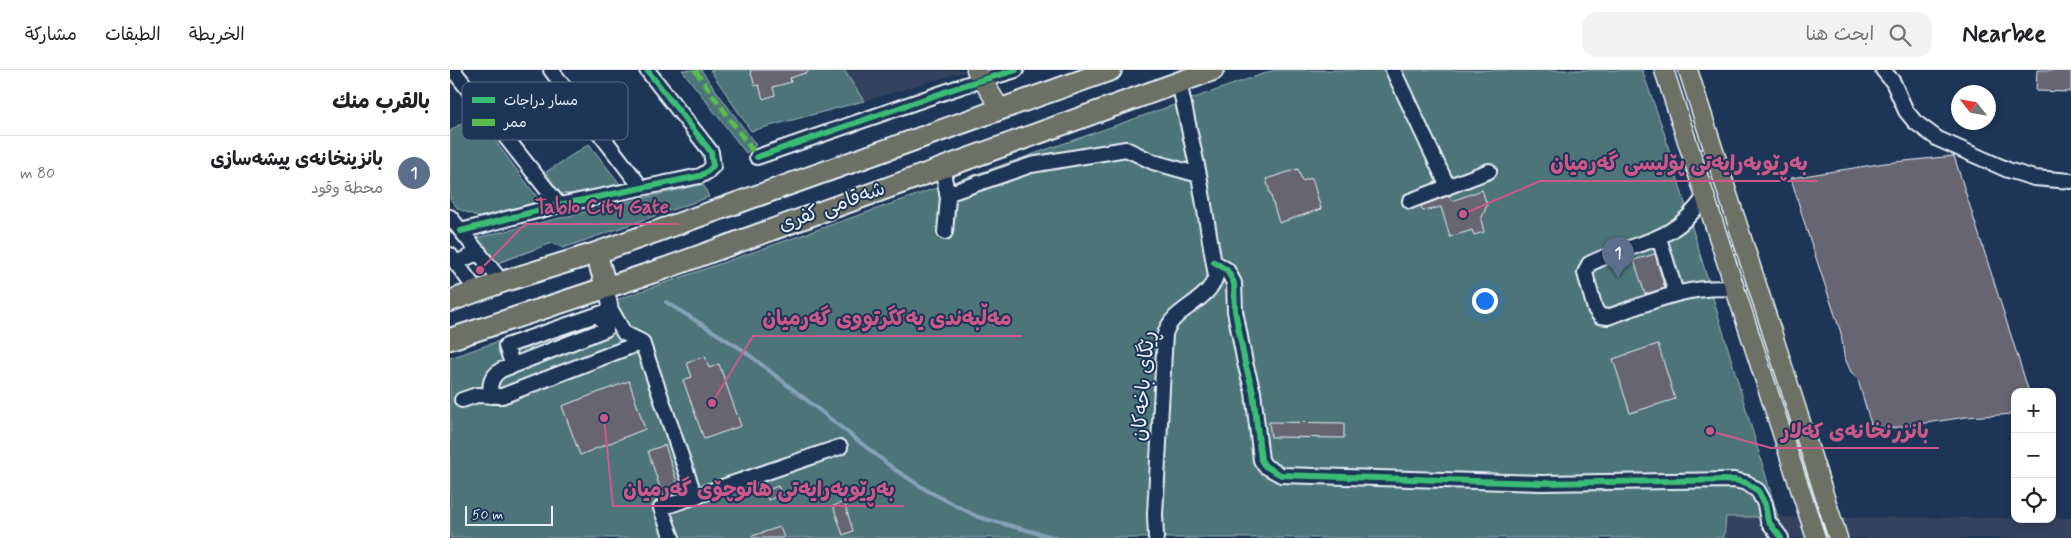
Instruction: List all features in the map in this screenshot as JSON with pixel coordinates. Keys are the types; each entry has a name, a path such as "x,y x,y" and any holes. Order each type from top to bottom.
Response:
{"highway":[{"name":"شەقامی کفری","path":"450,301 502,282 596,253 1000,108 1112,70"},
{"name":"شەقامی کفری","path":"450,339 606,286 666,268 1212,70"},
{"path":"596,253 606,286"}],"main road":[{"path":"1664,70 1816,538"},
{"path":"1688,70 1838,538"},
{"path":"979,76 1000,108"}],"street":[{"path":"453,70 462,82"},
{"path":"551,70 560,82"},
{"path":"461,230 559,205 700,176 707,172 713,166 711,152 648,70"},
{"path":"757,157 965,85 979,76 1016,70"},
{"path":"1394,70 1448,186"},
{"path":"1883,70 1893,82 1906,111 1915,122 1938,139 2008,170 2034,178 2071,181"},
{"name":"ڕێگای باخەکان","path":"1156,538 1155,514 1164,334 1174,317 1193,305 1212,286 1216,276 1199,175 1179,82"},
{"path":"508,140 559,205"},
{"path":"605,140 641,187"},
{"path":"947,194 1032,166 1126,149 1153,162 1199,175"},
{"path":"942,167 947,194 945,232"},
{"path":"1410,201 1489,171"},
{"path":"1705,196 1698,207 1681,224 1659,238 1590,264 1585,273 1595,309 1600,316 1608,317 1676,293 1704,288 1735,289"},
{"path":"450,217 502,282"},
{"path":"1659,238 1676,293"},
{"path":"477,291 453,259 479,252"},
{"path":"1214,262 1227,270 1234,283 1235,311 1239,337 1253,392 1259,451 1266,466 1274,472 1281,475 1541,483 1734,480 1747,483 1758,491 1765,504 1768,521 1780,538"},
{"path":"491,396 489,386 495,374 501,370 606,329 606,286"},
{"path":"605,312 624,334 642,342 695,497"},
{"path":"513,366 506,346 605,312"},
{"path":"462,400 477,395 502,396 642,342"},
{"path":"672,538 661,508 840,447"}],"shaded area":[{"path":"844,70 965,70 966,71 864,101"},
{"path":"1726,517 2011,518 2011,523 2056,523 2056,518 2071,518 2071,538 1724,538"}],"green space":[{"path":"682,70 701,70 756,145 746,153"},
{"path":"710,70 844,70 864,101 751,131"},
{"path":"1274,70 1642,70 1663,129 1778,517 1726,517 1724,538 450,538 450,358"},
{"path":"462,123 462,140 494,140 543,205 479,217 458,209 450,199 450,131"},
{"path":"589,144 620,184 571,194 558,193 546,172"},
{"path":"703,184 709,197 563,248 552,243 495,264 476,238"}],"building":[{"path":"750,70 808,70 808,72 790,78 791,82 773,87 775,95 763,99 759,85 755,86"},
{"path":"2037,70 2071,70 2071,92 2036,91"},
{"path":"1954,156 2028,388 2011,388 2011,414 1966,417 1873,431 1858,380 1851,372 1844,356 1841,333 1791,178 1885,163"},
{"path":"1298,169 1302,181 1312,178 1321,209 1279,223 1266,179"},
{"path":"1482,190 1487,205 1481,220 1484,232 1474,235 1472,230 1450,237 1441,207 1423,211 1421,206 1449,196 1452,201"},
{"path":"1655,254 1665,288 1645,294 1634,260"},
{"path":"1658,344 1675,399 1630,413 1613,359"},
{"path":"705,356 709,368 719,364 741,426 704,439 683,380 692,377 687,363"},
{"path":"629,381 645,429 580,455 562,406"},
{"path":"1269,422 1344,423 1344,438 1271,437"},
{"path":"665,445 680,491 663,497 648,451"},
{"path":"778,486 782,495 768,500 765,491"},
{"path":"844,502 853,531 843,535 833,506"},
{"path":"780,527 784,538 752,538 752,536"}],"waterway":[{"path":"666,302 743,350 894,469 928,491 978,517 1056,538"}],"marked path":[{"path":"695,70 757,157"}],"cycle path":[{"path":"461,231 559,205 700,176 707,172 713,166 711,152 647,70"},
{"path":"757,157 965,85 1016,70"},
{"path":"1214,262 1227,270 1234,283 1235,311 1245,363 1253,392 1261,460 1265,466 1281,475 1541,483 1734,480 1747,483 1758,491 1765,504 1768,521 1781,538"}],"place":[{"name":"بەڕێوبەرایەتی پۆلیسی گەرمیان","path":"1463,214"},
{"name":"Tablo City Gate","path":"480,270"},
{"name":"بانزینخانەی پیشەسازی","path":"1618,278"},
{"name":"مەڵبەندی یەکگرتووی گەرمیان","path":"712,403"},
{"name":"بەڕێوبەرایەتی هاتوچۆی گەرمیان","path":"604,418"},
{"name":"بانزرنخانەی کەلار","path":"1710,431"}]}
